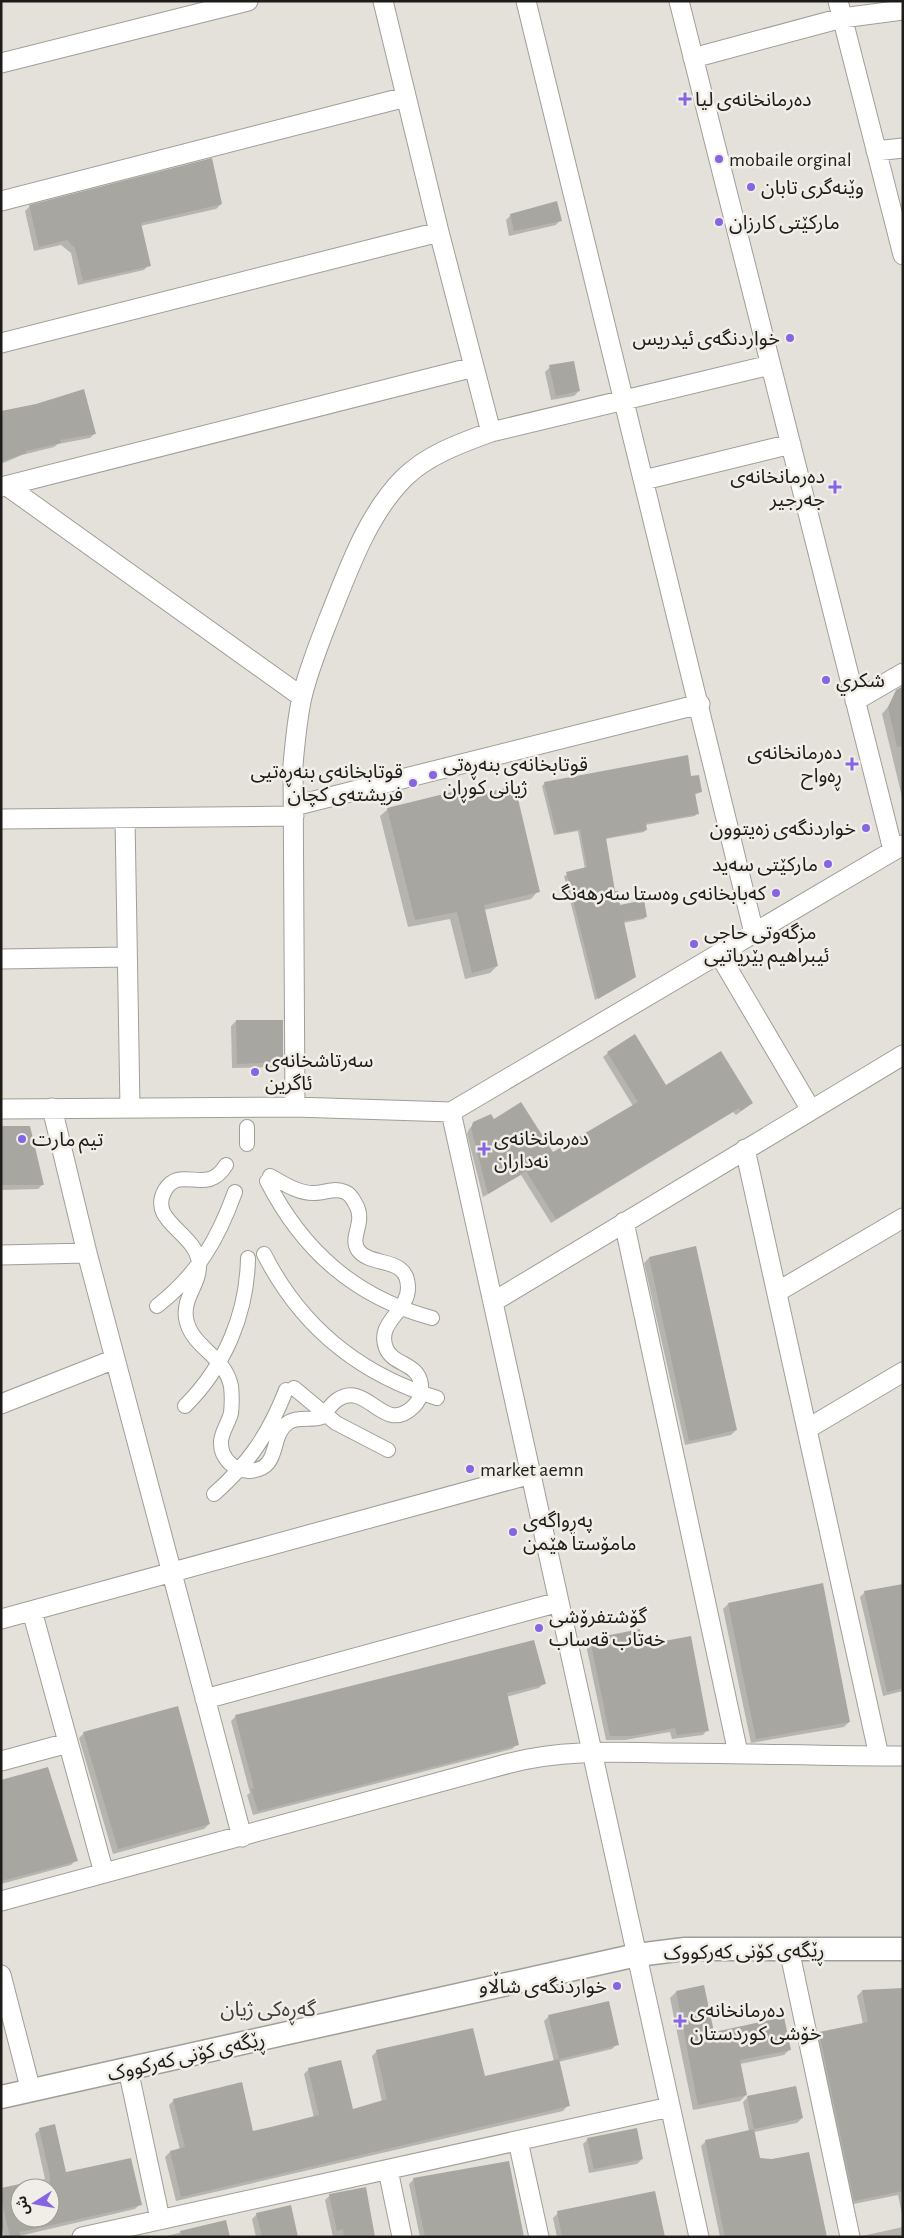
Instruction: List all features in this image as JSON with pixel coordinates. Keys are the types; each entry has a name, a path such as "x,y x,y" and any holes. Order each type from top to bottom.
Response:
{"street":[{"path":"1,63 248,1"},
{"path":"383,1 439,232 491,432"},
{"path":"526,1 700,704 754,933"},
{"path":"1,1109 295,1107 451,1112 898,847 855,701 679,1"},
{"path":"693,58 840,10 903,10"},
{"path":"840,10 903,255"},
{"path":"1,201 406,97"},
{"path":"876,151 903,148"},
{"path":"1,343 439,232"},
{"path":"295,1107 293,765 302,697 321,640 349,568 371,525 387,500 404,478 426,462 454,446 491,432 770,365"},
{"path":"4,487 474,367"},
{"path":"644,480 791,444"},
{"path":"4,487 302,697"},
{"path":"855,701 903,673"},
{"path":"1,819 125,818 294,811 700,704"},
{"path":"125,818 130,1108"},
{"path":"718,954 811,1110"},
{"path":"1,959 127,958"},
{"path":"493,1302 745,1149 903,1056"},
{"path":"52,1108 87,1253 242,1837"},
{"path":"451,1112 699,2237"},
{"path":"247,1127 247,1144"},
{"path":"745,1149 879,1756"},
{"path":"226,1165 222,1172 209,1181 182,1179 175,1182 165,1190 162,1208 167,1222 191,1242 196,1252 199,1264 198,1277 188,1296 186,1315 188,1328 196,1340 219,1362 230,1385 232,1400 230,1414 221,1441 225,1458 231,1464 241,1469 258,1469 267,1464 272,1457 279,1432 291,1420 318,1418 336,1400 351,1395 360,1396 379,1411 390,1415 400,1415 416,1404 421,1386 413,1369 398,1361 386,1349 384,1330 387,1323 402,1308 408,1293 408,1284 404,1274 393,1264 366,1257 356,1246 355,1240 360,1214 352,1198 346,1192 337,1190 317,1194 302,1191 268,1178 285,1214 318,1254 340,1274 361,1289 402,1308 432,1318"},
{"path":"157,1306 172,1294 199,1264 224,1223 236,1192"},
{"path":"777,1292 903,1218"},
{"path":"624,1222 738,1753"},
{"path":"1,1255 87,1253"},
{"path":"264,1254 287,1293 304,1316 323,1335 359,1363 379,1375 420,1393 437,1398"},
{"path":"185,1406 206,1382 219,1362 238,1320 248,1275 248,1258"},
{"path":"1,1404 115,1359"},
{"path":"807,1429 903,1372"},
{"path":"214,1494 241,1469 267,1432 290,1389 349,1431 388,1450"},
{"path":"1,1619 530,1474"},
{"path":"205,1699 559,1602"},
{"path":"32,1611 104,1874"},
{"path":"1,1761 68,1743"},
{"path":"1,1901 530,1758 592,1752 903,1756"},
{"name":"ڕێگەی کۆنی کەرکووک","path":"1,2097 637,1955 685,1949 903,1949"},
{"path":"789,1949 850,2237"},
{"path":"1,1974 30,2091"},
{"path":"128,2069 160,2219"},
{"path":"82,2237 670,2107"},
{"path":"518,2141 539,2237"},
{"path":"388,2170 402,2237"}],"building":[{"path":"212,158 222,204 141,223 151,266 83,281 75,248 67,240 39,247 29,205"},
{"path":"557,201 562,221 514,231 510,214"},
{"path":"574,361 580,391 556,396 549,365"},
{"path":"84,389 96,434 60,440 61,443 26,451 26,453 1,462 1,411 36,404"},
{"path":"903,686 903,746 897,747 888,707 896,690"},
{"path":"688,755 691,776 699,775 702,792 695,793 699,814 646,823 647,830 606,838 615,891 618,891 620,905 644,900 647,917 624,921 636,977 598,999 566,872 587,867 580,829 557,834 544,782"},
{"path":"515,786 540,892 484,905 498,966 472,973 457,912 415,920 387,808 464,789 466,797"},
{"path":"236,1020 283,1020 283,1062 237,1064"},
{"path":"635,1034 666,1085 721,1051 753,1103 741,1111 739,1108 556,1219 526,1171 488,1194 471,1128 473,1122 491,1114 494,1119 521,1102 553,1152 638,1102 607,1052"},
{"path":"1,1126 30,1126 44,1185 1,1185"},
{"path":"696,1246 737,1430 689,1441 649,1257"},
{"path":"823,1583 850,1722 756,1739 728,1603"},
{"path":"903,1584 903,1688 887,1692 864,1591"},
{"path":"640,1629 643,1645 691,1636 709,1731 677,1735 675,1728 631,1736 610,1736 590,1639"},
{"path":"534,1640 546,1684 507,1693 519,1745 258,1811 251,1789 254,1788 235,1715"},
{"path":"178,1706 210,1824 118,1849 83,1732"},
{"path":"48,1767 78,1861 1,1881 1,1780"},
{"path":"704,1985 714,2032 784,2017 791,2050 740,2060 747,2095 698,2105 676,1991"},
{"path":"903,1988 903,2191 854,2201 819,2032 868,2022 862,1990"},
{"path":"609,2001 619,2045 559,2059 548,2015"},
{"path":"473,2028 485,2076 559,2059 570,2106 181,2197 170,2151 185,2147 173,2099 242,2082 253,2131 271,2127 319,2115 308,2068 341,2060 353,2109 387,2099 376,2050"},
{"path":"796,2086 803,2118 754,2129 747,2096"},
{"path":"55,2124 66,2172 131,2158 142,2205 60,2223 60,2178 50,2178 39,2128"},
{"path":"637,2128 643,2159 594,2169 587,2138"},
{"path":"754,2129 760,2158 772,2159 809,2152 827,2237 725,2237 705,2140"},
{"path":"509,2161 524,2237 425,2237 413,2178"},
{"path":"10,2186 10,2228 38,2228 20,2232 20,2237 10,2237 1,2198 1,2188"},
{"path":"366,2187 375,2237 344,2237 343,2229 337,2231 329,2194"},
{"path":"655,2191 665,2237 562,2237 557,2211"},
{"path":"291,2205 298,2237 262,2237 256,2213"},
{"path":"226,2220 230,2237 181,2237 180,2231"}],"place":[{"name":"دەرمانخانەی لیا","path":"685,99"},
{"name":"mobaile orginal","path":"719,159"},
{"name":"وێنەگری تابان","path":"751,187"},
{"name":"مارکێتی کارزان","path":"719,222"},
{"name":"خواردنگەی ئیدریس","path":"790,338"},
{"name":"دەرمانخانەی جەرجیر","path":"835,487"},
{"name":"شكري","path":"826,680"},
{"name":"دەرمانخانەی ڕەواح","path":"852,764"},
{"name":"قوتابخانەی بنەڕەتی ژیانی کوڕان","path":"433,775"},
{"name":"قوتابخانەی بنەڕەتیی فریشتەی کچان","path":"413,783"},
{"name":"خواردنگەی زەیتوون","path":"866,828"},
{"name":"مارکێتی سەید","path":"828,864"},
{"name":"کەبابخانەی وەستا سەرهەنگ","path":"776,893"},
{"name":"مزگەوتی حاجی ئیبراهیم بێریاتیی","path":"694,944"},
{"name":"سەرتاشخانەی ئاگرین","path":"255,1072"},
{"name":"تیم مارت","path":"22,1139"},
{"name":"دەرمانخانەی نەداران","path":"484,1149"},
{"name":"market aemn","path":"470,1469"},
{"name":"پەڕواگەی مامۆستا هێمن","path":"513,1532"},
{"name":"گۆشتفرۆشی خەتاب قەساب","path":"539,1628"},
{"name":"خواردنگەی شاڵاو","path":"617,1986"},
{"name":"دەرمانخانەی خۆشی کوردستان","path":"680,2021"}],"district":[{"name":"گەڕەکی ژیان","path":"268,2009"}]}
